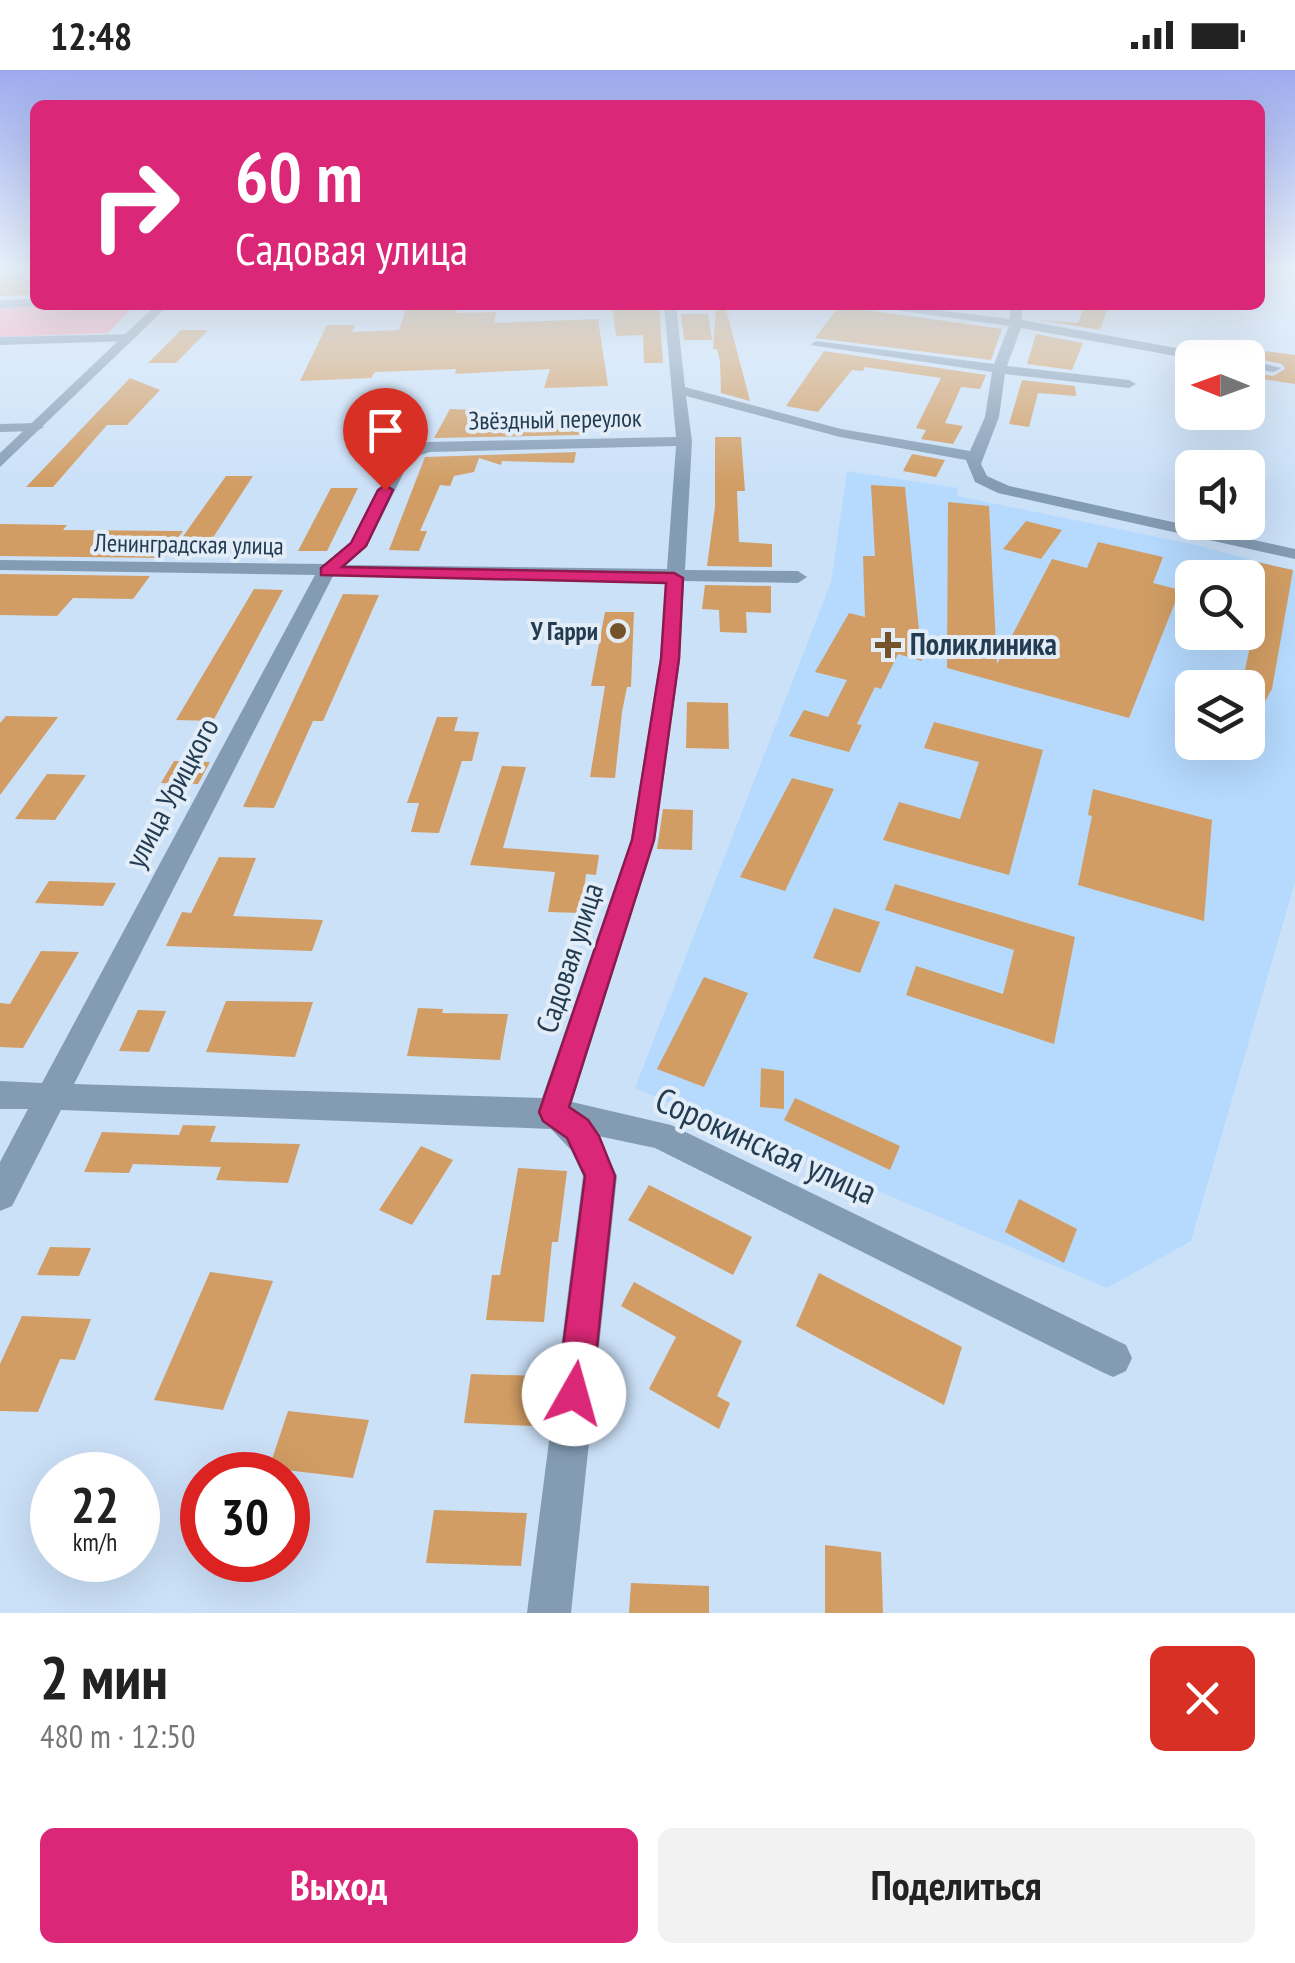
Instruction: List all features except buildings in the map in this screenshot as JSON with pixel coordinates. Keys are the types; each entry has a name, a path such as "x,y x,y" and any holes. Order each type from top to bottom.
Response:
{"street":[{"path":"0,341 32,340"},
{"path":"0,462 127,340"},
{"name":"Садовая улица","path":"554,1112 643,840 670,659 684,441 673,340"},
{"path":"1010,340 999,369 992,417 974,458 981,479 1004,490 1295,554"},
{"path":"1110,340 1175,352"},
{"path":"816,345 1129,384"},
{"path":"1265,367 1274,368"},
{"path":"678,389 840,433 974,458"},
{"path":"0,428 37,427"},
{"name":"Звёздный переулок","path":"428,447 684,441"},
{"name":"улица Урицкого","path":"0,1195 326,572 358,546 404,454 428,447"},
{"name":"Ленинградская улица","path":"0,565 798,577"},
{"name":"Сорокинская улица","path":"0,1094 554,1112 660,1135 1113,1358"},
{"path":"549,1613 600,1176 577,1129 554,1112"}],"shaded area":[{"path":"847,471 958,488 957,496 1253,560 1175,560 1175,650 1265,650 1265,563 1295,571 1295,882 1191,1241 1107,1288 635,1088 831,582"}],"place":[{"name":"У Гарри","path":"618,631"},
{"name":"Поликлиника","path":"888,645"}],"route":[{"path":"385,490 358,546 326,572 674,578 670,659 643,840 554,1112 577,1129 600,1176 574,1394"}]}
